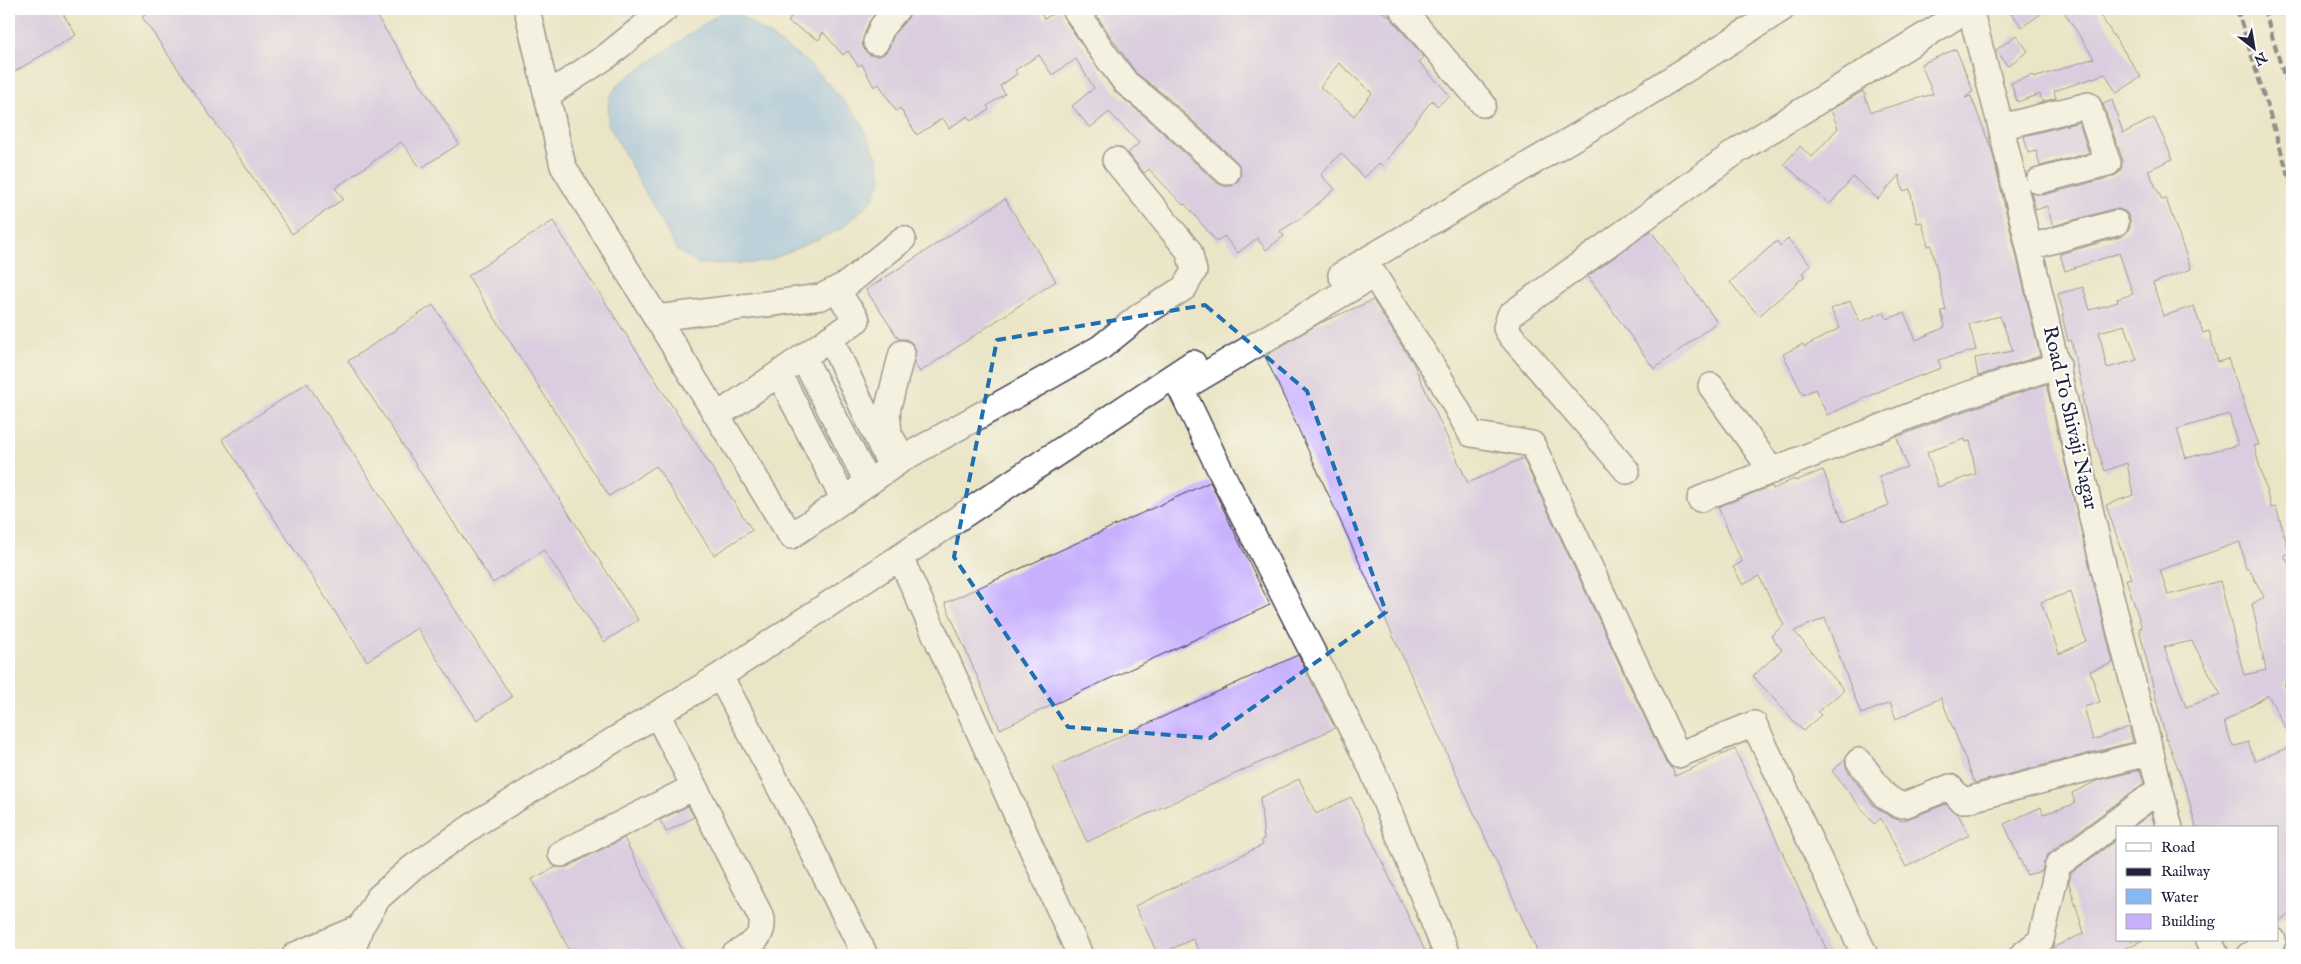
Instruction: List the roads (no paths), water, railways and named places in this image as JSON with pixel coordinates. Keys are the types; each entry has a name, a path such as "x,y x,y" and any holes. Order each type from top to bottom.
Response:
{"street":[{"path":"527,9 563,166 791,536 897,463 1100,348 1141,315 1184,288 1194,271 1189,251 1115,160"},
{"path":"547,95 607,56 665,9"},
{"path":"876,42 882,27 897,9"},
{"path":"1075,9 1126,83 1156,107 1227,172"},
{"path":"1402,9 1483,104"},
{"path":"351,955 360,928 378,898 412,868 480,821 720,676 1202,357 1628,106 1782,9"},
{"path":"1626,471 1511,336 1506,328 1510,316 1736,150 1969,9"},
{"name":"Road To Shivaji Nagar","path":"1969,9 2002,127 2104,569 2169,826"},
{"path":"2002,127 2088,105 2108,163 2039,181"},
{"path":"2030,247 2116,223"},
{"path":"656,318 821,297 847,284 903,239"},
{"path":"1447,955 1372,769 1224,478 1181,389 1374,275 1441,380 1471,434 1532,444 1678,755 1754,724 1865,955"},
{"path":"717,416 857,320 836,290"},
{"path":"830,338 897,463"},
{"path":"897,463 887,411 902,353"},
{"path":"803,357 868,483"},
{"path":"1700,499 1945,402 2058,365"},
{"path":"779,374 844,500"},
{"path":"1711,386 1772,470"},
{"path":"900,557 1080,955"},
{"path":"720,676 797,820 864,955"},
{"path":"657,714 762,919 763,929 759,938 734,955"},
{"path":"1859,761 1885,796 1899,805 1907,804 1950,787 1955,790 1961,800 1967,800 2151,752"},
{"path":"561,854 694,787"},
{"path":"2022,955 2040,940 2058,865 2160,789"},
{"path":"295,955 360,928"},
{"path":"2278,937 2292,928"},
{"path":"2210,942 2216,955"},
{"path":"2249,955 2270,942"}],"water":[{"path":"723,11 736,12 807,62 828,83 860,120 878,160 881,180 872,200 841,229 770,260 753,263 698,264 677,250 608,124 609,98 618,84"}],"railway":[{"path":"2237,9 2292,186"},
{"path":"2264,9 2292,102"},
{"path":"2287,97 2292,122"}]}
